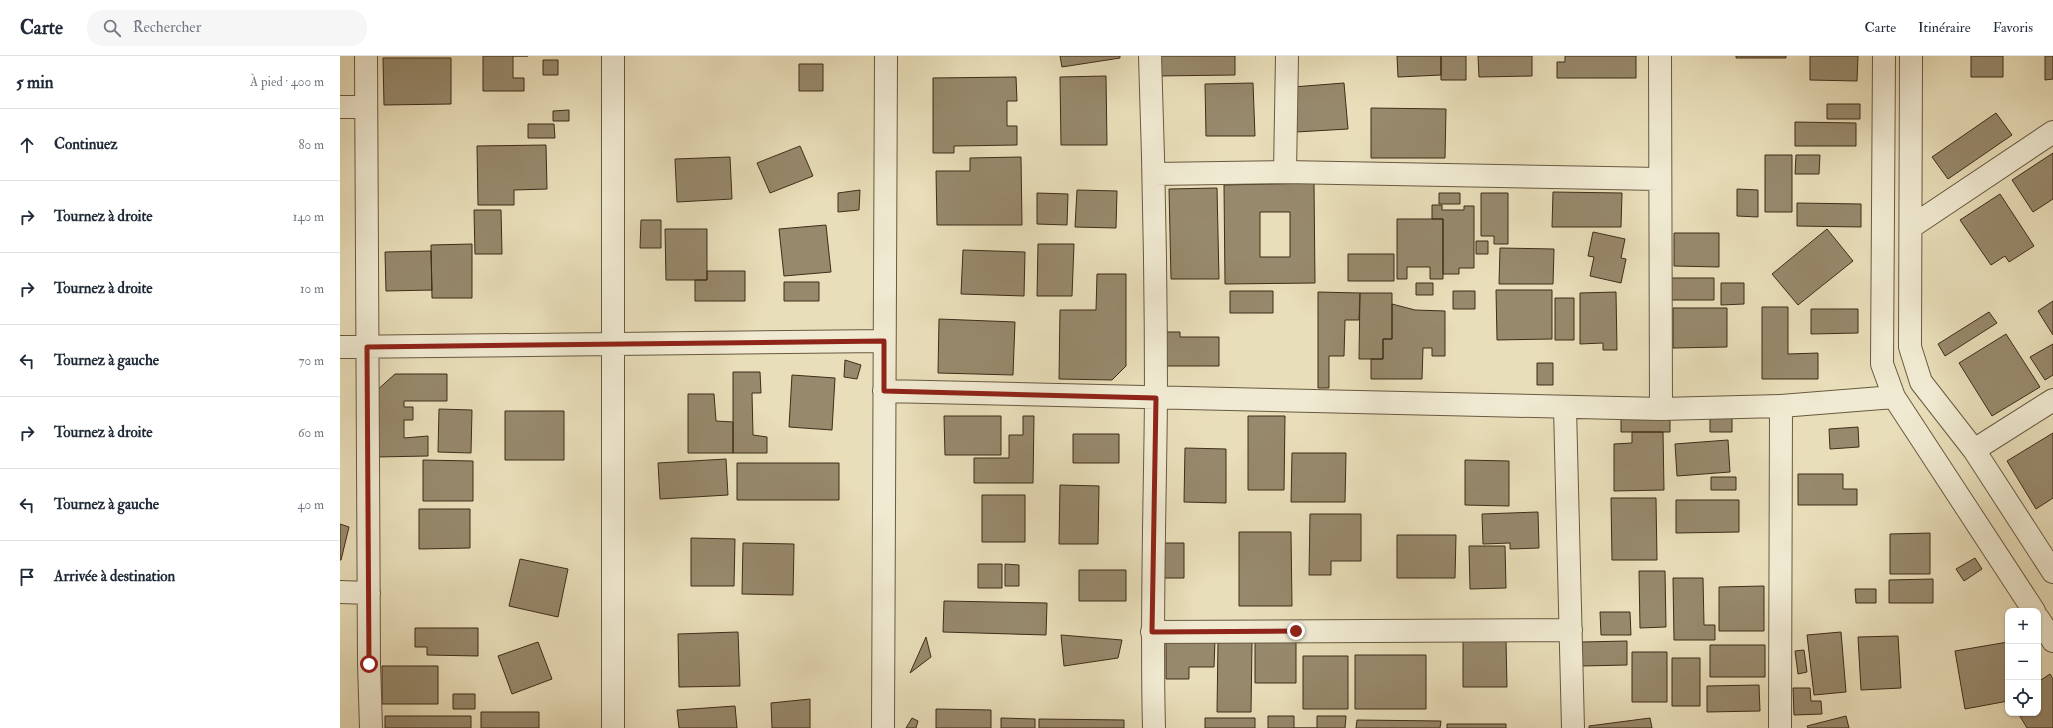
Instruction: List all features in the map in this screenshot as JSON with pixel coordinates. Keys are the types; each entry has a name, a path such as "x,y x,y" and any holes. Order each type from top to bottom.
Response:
{"street":[{"path":"366,56 371,728"},
{"path":"613,56 615,345 613,728"},
{"path":"883,728 886,56"},
{"path":"1150,56 1154,174 1156,398 1152,632 1154,728"},
{"path":"1285,172 1287,56"},
{"path":"1660,56 1659,179 1661,409"},
{"path":"1884,56 1882,364 1894,397 2032,608"},
{"path":"1911,56 1910,347 1914,362 1921,382 1974,450 2053,572"},
{"path":"340,107 366,107"},
{"path":"1911,227 2053,132"},
{"path":"1154,174 1285,172 1659,179"},
{"path":"340,347 884,341"},
{"path":"884,391 1566,408 1661,409 1781,406 1894,397"},
{"path":"1974,450 2053,400"},
{"path":"1780,728 1781,406"},
{"path":"1566,408 1574,728"},
{"path":"340,592 369,593"},
{"path":"2041,623 2053,641"},
{"path":"1152,632 1571,630"}],"building":[{"path":"483,56 513,56 513,78 524,78 524,91 483,91"},
{"path":"1060,56 1120,56 1120,58 1062,67"},
{"path":"1156,56 1235,56 1235,75 1156,76"},
{"path":"1397,56 1441,56 1441,75 1398,77"},
{"path":"1441,56 1466,56 1466,80 1441,80"},
{"path":"1478,56 1532,56 1532,76 1479,77"},
{"path":"1565,56 1636,56 1636,78 1557,78 1557,62 1565,62"},
{"path":"1736,56 1786,56 1786,58 1736,58"},
{"path":"1810,56 1858,56 1857,81 1810,80"},
{"path":"1971,56 2003,56 2003,77 1971,77"},
{"path":"2045,56 2053,56 2053,79 2045,80"},
{"path":"383,58 451,58 451,104 384,105"},
{"path":"543,60 558,60 558,75 543,75"},
{"path":"799,64 823,64 823,91 799,91"},
{"path":"1106,76 1107,145 1061,145 1060,77"},
{"path":"1016,77 1017,101 1007,101 1007,126 1017,126 1017,145 954,146 954,153 933,153 933,78"},
{"path":"1253,83 1255,136 1206,136 1205,84"},
{"path":"1344,83 1348,129 1296,132 1293,87"},
{"path":"1827,104 1860,104 1860,119 1827,119"},
{"path":"1371,108 1446,109 1445,158 1371,158"},
{"path":"569,110 569,121 553,121 553,111"},
{"path":"1996,113 2012,135 1948,179 1932,157"},
{"path":"1795,122 1856,123 1856,146 1795,146"},
{"path":"528,124 554,124 555,138 528,138"},
{"path":"546,145 547,189 514,190 514,205 478,205 477,146"},
{"path":"800,146 813,176 770,193 757,163"},
{"path":"2053,153 2053,199 2033,212 2012,180"},
{"path":"1765,155 1792,155 1792,212 1765,212"},
{"path":"1796,155 1820,155 1819,174 1795,174"},
{"path":"730,157 732,199 677,202 675,159"},
{"path":"1021,157 1022,225 937,225 936,171 970,171 970,158"},
{"path":"1314,183 1315,283 1225,284 1224,185","holes":["1260,212 1290,212 1290,257 1260,257"]},
{"path":"1217,188 1219,279 1171,279 1169,189"},
{"path":"1737,189 1758,190 1758,217 1737,216"},
{"path":"860,190 859,210 838,212 838,193"},
{"path":"1077,190 1117,191 1116,228 1075,227"},
{"path":"1553,192 1622,193 1621,227 1552,227"},
{"path":"1037,193 1068,194 1067,225 1037,224"},
{"path":"1439,193 1460,193 1460,204 1439,204"},
{"path":"1481,193 1508,193 1508,244 1494,244 1494,236 1481,236"},
{"path":"2000,194 2034,246 2009,262 2005,256 1991,265 1960,220"},
{"path":"1797,203 1861,204 1861,227 1797,226"},
{"path":"1432,205 1442,205 1442,210 1464,210 1464,206 1474,206 1474,268 1459,268 1459,274 1443,274 1443,219 1432,219"},
{"path":"474,210 501,210 502,254 475,254"},
{"path":"1397,219 1443,219 1443,279 1430,279 1430,267 1407,267 1407,279 1397,279"},
{"path":"641,220 661,220 661,248 640,248"},
{"path":"826,225 831,272 784,276 779,229"},
{"path":"665,229 707,229 707,280 666,280"},
{"path":"1827,229 1853,261 1798,305 1772,274"},
{"path":"1593,232 1625,239 1621,258 1626,259 1621,283 1590,276 1594,257 1588,256"},
{"path":"1674,233 1719,233 1719,267 1674,266"},
{"path":"1476,241 1488,241 1488,254 1476,254"},
{"path":"472,244 472,298 432,298 431,245"},
{"path":"1038,244 1074,244 1072,296 1037,296"},
{"path":"1500,248 1554,249 1553,284 1499,284"},
{"path":"963,250 1025,252 1024,296 961,294"},
{"path":"431,251 432,290 386,291 385,252"},
{"path":"1348,254 1394,254 1394,281 1348,281"},
{"path":"707,271 745,271 745,301 695,301 695,280 707,280"},
{"path":"1097,274 1126,274 1126,366 1112,380 1059,379 1060,310 1096,310"},
{"path":"1670,278 1714,278 1714,300 1670,300"},
{"path":"784,282 819,282 819,301 784,301"},
{"path":"1416,283 1433,283 1433,295 1416,295"},
{"path":"1721,283 1744,283 1744,304 1721,305"},
{"path":"1496,290 1552,290 1552,339 1497,340"},
{"path":"1230,291 1273,291 1273,313 1230,313"},
{"path":"1453,291 1475,291 1475,309 1453,309"},
{"path":"1318,292 1360,293 1359,320 1345,320 1344,356 1329,356 1329,388 1318,388"},
{"path":"1616,292 1617,350 1603,350 1603,343 1580,344 1580,293"},
{"path":"1360,293 1392,293 1392,339 1383,339 1383,359 1359,359"},
{"path":"1555,298 1574,298 1574,340 1555,340"},
{"path":"2053,301 2053,335 2038,311"},
{"path":"1392,304 1415,310 1445,311 1445,356 1432,356 1432,348 1423,348 1422,379 1371,379 1371,359 1383,359 1383,339 1392,339"},
{"path":"1762,307 1788,307 1788,354 1818,353 1818,379 1762,379"},
{"path":"1673,308 1727,308 1727,347 1673,348"},
{"path":"1811,309 1858,309 1858,333 1811,334"},
{"path":"1989,312 1997,323 1945,356 1938,344"},
{"path":"939,319 1015,322 1013,375 938,373"},
{"path":"1166,332 1180,332 1180,337 1219,337 1219,366 1166,366"},
{"path":"2006,334 2040,387 1992,416 1959,363"},
{"path":"2053,344 2053,375 2045,380 2030,357"},
{"path":"845,360 861,365 857,379 844,377"},
{"path":"1537,363 1553,363 1553,385 1537,385"},
{"path":"733,372 760,372 761,393 752,393 753,435 767,437 767,453 733,453"},
{"path":"395,374 447,374 447,401 404,401 404,407 413,407 413,420 404,420 404,438 428,436 428,456 376,457 375,392"},
{"path":"792,375 835,378 832,430 789,427"},
{"path":"688,394 714,394 716,421 733,422 733,453 688,453"},
{"path":"439,409 472,410 471,453 438,452"},
{"path":"505,411 564,411 564,460 505,460"},
{"path":"944,416 1001,416 1001,455 945,455"},
{"path":"1023,416 1034,416 1033,483 974,483 974,458 1009,458 1009,435 1023,435"},
{"path":"1248,416 1285,416 1284,490 1248,490"},
{"path":"1621,416 1670,416 1670,432 1621,432"},
{"path":"1710,417 1732,417 1732,432 1710,432"},
{"path":"1858,427 1859,447 1830,449 1829,429"},
{"path":"1632,432 1663,432 1664,490 1614,491 1614,444 1632,443"},
{"path":"2053,433 2053,498 2036,509 2007,461"},
{"path":"1073,434 1119,434 1119,463 1073,463"},
{"path":"1728,440 1730,472 1677,476 1675,444"},
{"path":"1185,448 1226,449 1226,503 1184,502"},
{"path":"1292,453 1346,453 1345,502 1291,502"},
{"path":"726,459 728,495 660,499 658,463"},
{"path":"423,460 473,461 473,501 423,501"},
{"path":"1465,460 1509,461 1509,506 1465,505"},
{"path":"737,463 839,463 839,500 737,500"},
{"path":"1798,474 1843,474 1843,489 1857,489 1857,505 1798,505"},
{"path":"1711,477 1736,477 1736,490 1711,490"},
{"path":"1060,485 1099,486 1098,544 1059,544"},
{"path":"982,495 1025,495 1025,542 982,542"},
{"path":"1611,498 1656,498 1657,560 1612,560"},
{"path":"1676,500 1739,500 1739,532 1676,533"},
{"path":"419,509 470,509 470,548 419,549"},
{"path":"1538,512 1539,548 1510,549 1510,543 1483,544 1482,514"},
{"path":"1310,514 1361,514 1361,561 1331,561 1331,575 1309,575"},
{"path":"340,524 349,527 341,560 340,560"},
{"path":"1239,532 1291,532 1292,606 1239,606"},
{"path":"1930,533 1930,574 1890,574 1890,534"},
{"path":"1397,535 1456,535 1455,578 1397,578"},
{"path":"691,538 735,539 734,586 691,586"},
{"path":"743,543 794,544 793,595 742,594"},
{"path":"1161,543 1184,543 1184,578 1161,578"},
{"path":"1469,546 1505,546 1506,588 1470,589"},
{"path":"1975,558 1982,569 1964,581 1956,569"},
{"path":"520,559 568,569 558,617 509,606"},
{"path":"978,564 1002,564 1002,588 978,588"},
{"path":"1005,564 1019,565 1019,586 1005,586"},
{"path":"1079,570 1126,570 1126,601 1079,601"},
{"path":"1639,571 1665,571 1666,627 1640,628"},
{"path":"1673,578 1703,578 1704,625 1715,625 1715,640 1674,640"},
{"path":"1933,579 1933,603 1889,603 1889,580"},
{"path":"1764,586 1764,631 1719,631 1719,587"},
{"path":"1855,589 1876,589 1876,603 1856,603"},
{"path":"944,601 1047,603 1046,635 943,632"},
{"path":"1600,612 1630,612 1631,635 1601,635"},
{"path":"415,628 478,628 478,656 427,655 427,647 415,647"},
{"path":"1255,631 1296,631 1296,683 1255,683"},
{"path":"738,632 740,686 679,687 678,634"},
{"path":"1841,632 1846,692 1814,695 1807,635"},
{"path":"1061,635 1122,640 1118,658 1064,666"},
{"path":"1898,636 1901,688 1861,690 1858,637"},
{"path":"926,637 931,657 910,673"},
{"path":"1166,640 1215,640 1214,667 1189,667 1189,679 1166,679"},
{"path":"1463,640 1506,640 1507,687 1463,687"},
{"path":"1627,641 1627,665 1582,666 1582,642"},
{"path":"538,642 552,679 512,694 498,656"},
{"path":"1218,642 1252,642 1251,712 1217,712"},
{"path":"2005,643 2005,702 1965,709 1955,651"},
{"path":"1710,645 1765,645 1765,677 1710,677"},
{"path":"1804,650 1807,672 1798,674 1795,651"},
{"path":"1632,652 1667,652 1667,702 1632,702"},
{"path":"1355,655 1426,655 1426,709 1355,709"},
{"path":"1303,656 1348,656 1348,709 1303,709"},
{"path":"1672,658 1700,658 1700,706 1672,706"},
{"path":"382,666 438,666 438,704 382,704"},
{"path":"2050,674 2053,679 2053,728 2027,728 2020,716 2041,716 2041,680"},
{"path":"1759,685 1760,711 1707,712 1707,686"},
{"path":"1793,688 1810,688 1811,701 1821,701 1822,714 1794,715"},
{"path":"453,694 475,694 475,709 453,709"},
{"path":"810,699 810,728 772,728 771,703"},
{"path":"735,706 737,728 679,728 677,710"},
{"path":"936,709 991,710 991,728 936,728"},
{"path":"481,712 539,712 539,728 481,728"},
{"path":"385,716 471,716 471,728 385,728"},
{"path":"1268,716 1294,716 1294,728 1268,728"},
{"path":"1317,716 1346,716 1345,728 1317,728"},
{"path":"1846,716 1849,728 1808,728 1807,726"},
{"path":"912,718 918,721 916,728 906,728"},
{"path":"1001,718 1035,719 1035,728 1001,728"},
{"path":"1205,718 1255,718 1255,728 1205,728"},
{"path":"1650,718 1652,728 1589,728 1589,726"},
{"path":"1039,719 1124,720 1124,728 1039,728"},
{"path":"1357,720 1441,721 1440,728 1356,728"},
{"path":"1447,724 1506,724 1506,728 1447,728"}],"route":[{"path":"369,664 367,347 884,341 884,391 1156,398 1152,632 1296,631"}]}
